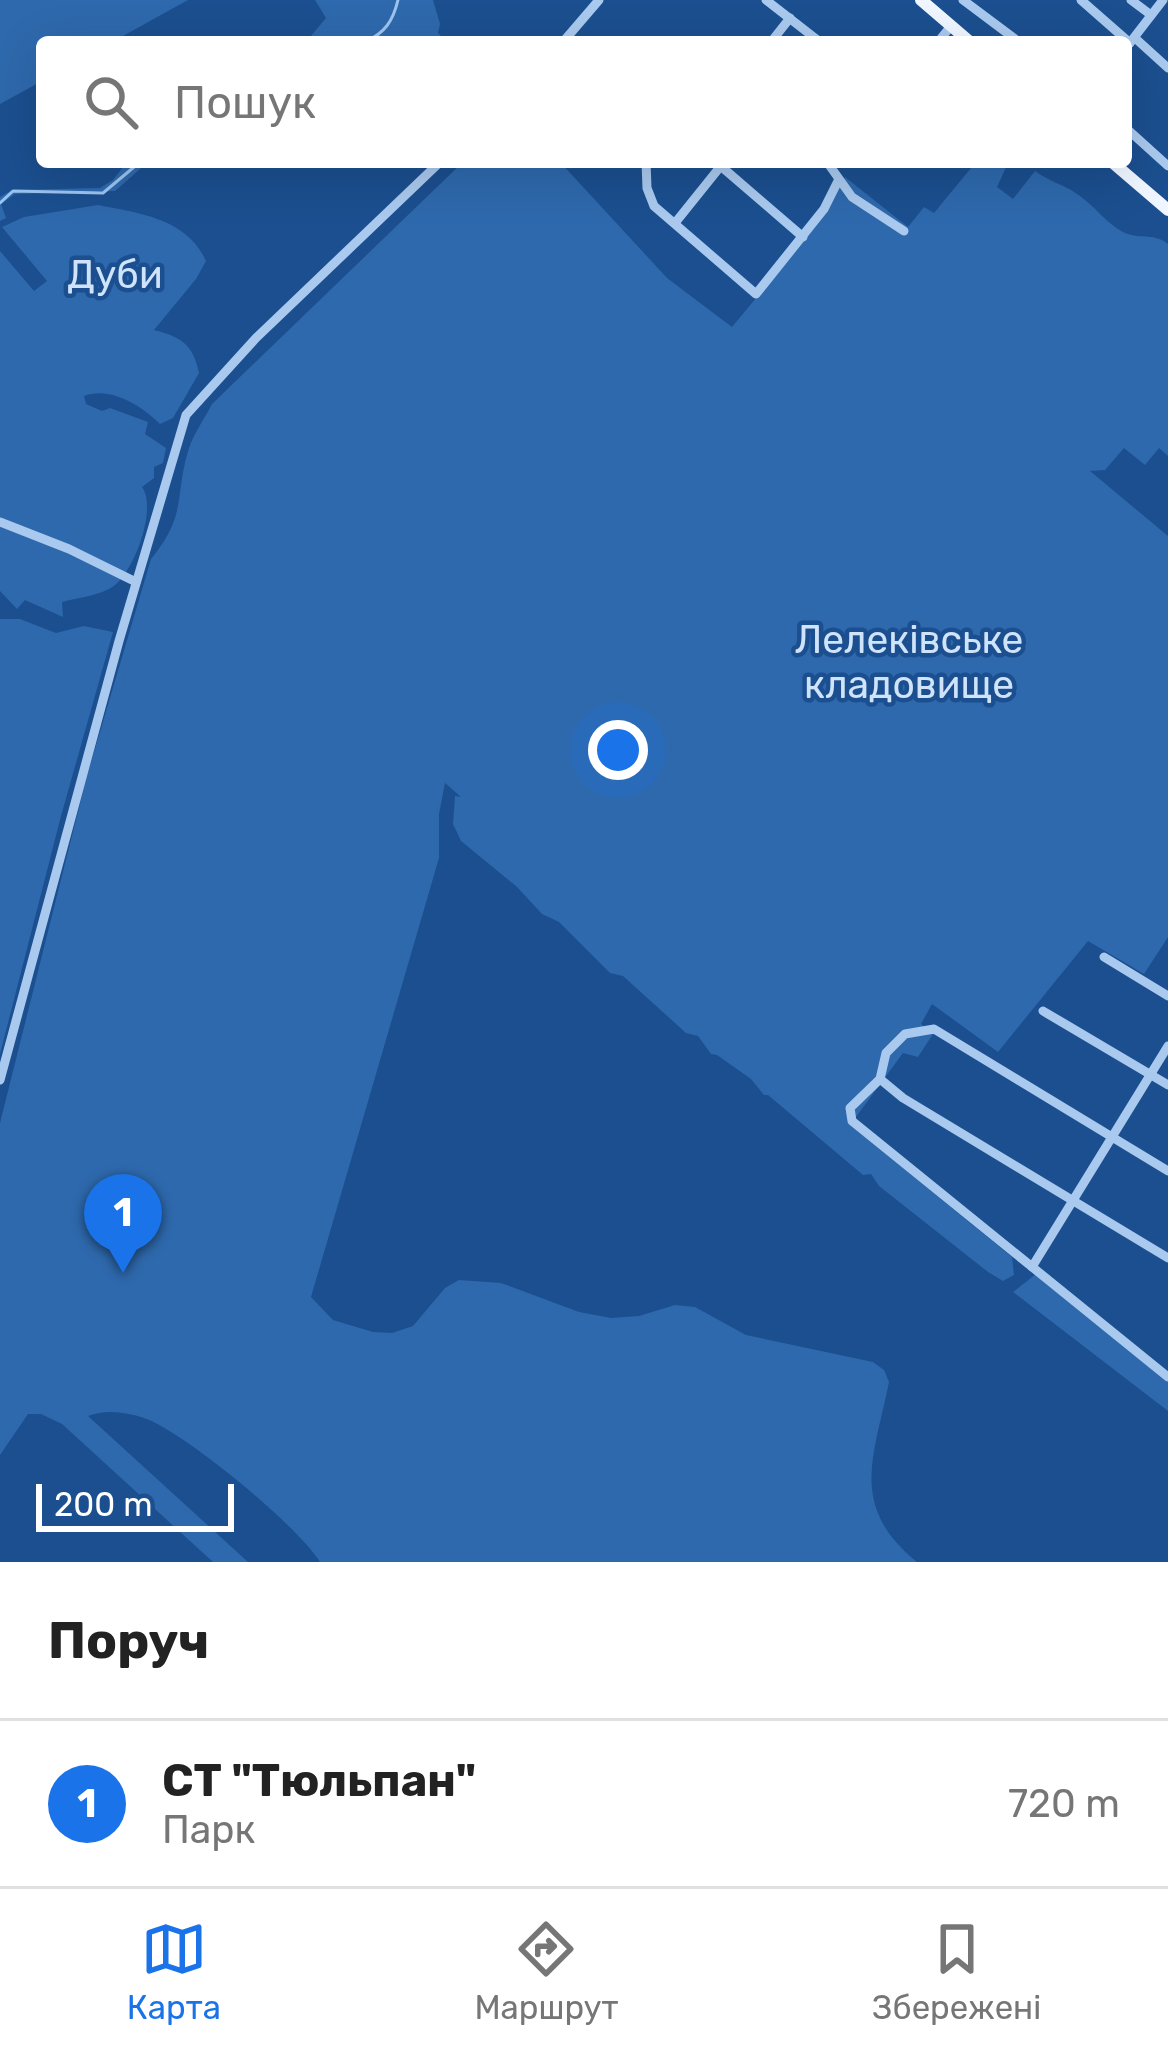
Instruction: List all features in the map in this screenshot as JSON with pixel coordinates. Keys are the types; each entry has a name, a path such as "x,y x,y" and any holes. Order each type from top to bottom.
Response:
{"main road":[{"path":"921,0 963,36"},
{"path":"1119,168 1168,210"}],"street":[{"path":"568,36 599,0"},
{"path":"766,0 812,36"},
{"path":"963,0 1010,36"},
{"path":"1082,0 1122,36"},
{"path":"1131,0 1151,15"},
{"path":"1132,40 1163,0"},
{"path":"776,36 790,18"},
{"path":"943,36 952,26"},
{"path":"1132,44 1168,68"},
{"path":"1132,133 1168,166"},
{"path":"0,1080 186,415 239,355 434,168"},
{"path":"646,168 649,199 756,294 803,237 838,181"},
{"path":"675,223 716,168"},
{"path":"726,168 803,237"},
{"path":"835,168 838,181 852,197 904,231"},
{"path":"0,522 136,582"},
{"path":"1103,957 1168,996"},
{"path":"1042,1012 1168,1085"},
{"path":"1168,1172 934,1029 905,1034 886,1052 880,1079 850,1108 852,1121 1168,1377"},
{"path":"1032,1268 1168,1046"},
{"path":"880,1079 903,1098 1168,1258"}],"green space":[{"path":"0,0 188,0 123,36 36,36 36,84 0,104"},
{"path":"315,0 433,0 441,36 311,36 326,18"},
{"path":"122,168 141,168 115,191 15,194 1,204 6,218 0,221 0,197 12,190 100,188"},
{"name":"Лелеківське кладовище","path":"457,168 566,168 667,278 732,327 815,227 845,177 908,227 924,207 934,213 971,168 1006,168 997,187 1013,199 1035,171 1077,194 1123,232 1168,244 1168,456 1159,448 1145,465 1124,448 1105,470 1090,471 1168,536 1168,937 1144,974 1088,941 998,1052 932,1004 921,1024 933,1034 918,1057 903,1053 850,1125 1012,1257 1014,1275 1003,1281 988,1272 879,1186 871,1174 863,1175 764,1095 751,1079 711,1054 698,1036 686,1033 623,976 610,973 559,922 542,914 461,841 453,824 455,796 461,797 445,783 439,858 311,1297 333,1320 392,1333 413,1326 445,1288 459,1280 501,1283 579,1312 611,1318 639,1316 675,1305 695,1307 746,1335 873,1362 889,1382 873,1457 874,1500 881,1521 917,1562 320,1562 265,1504 162,1426 123,1413 88,1416 248,1562 213,1562 62,1424 41,1414 28,1414 0,1455 0,1123 87,776 151,559 175,517 189,448 212,404"},
{"name":"Дуби","path":"98,205 160,220 198,247 206,261 154,330 184,343 199,373 173,418 160,424 125,400 104,394 84,396 86,404 102,411 110,408 148,422 145,434 166,448 163,463 154,467 154,478 142,487 145,526 127,571 109,589 62,602 63,617 25,600 17,609 0,591 0,251 34,291 47,281 2,227 24,217"},
{"path":"0,619 20,619 56,633 84,626 113,632 0,1054"},
{"path":"1036,1274 1168,1381 1168,1411 1013,1292"}],"waterway":[{"path":"376,36 387,26 398,0"},
{"path":"0,203 13,191 103,193 133,168"}],"place":[{"name":"СТ \"Тюльпан\"","path":"123,1273"}]}
